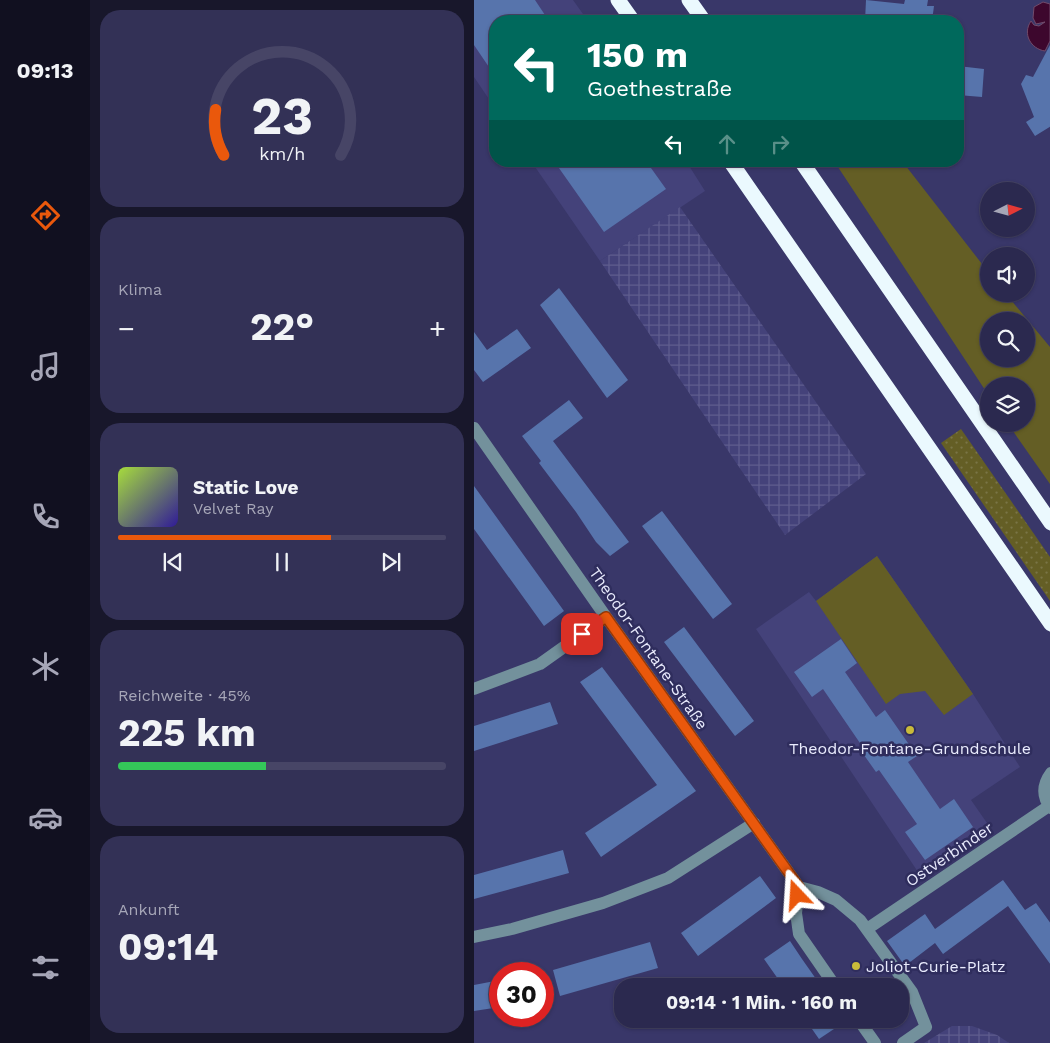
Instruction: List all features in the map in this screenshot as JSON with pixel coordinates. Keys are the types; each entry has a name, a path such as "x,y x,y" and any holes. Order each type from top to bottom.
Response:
{"highway":[{"path":"618,0 629,15"},
{"path":"689,0 700,15"},
{"path":"734,167 1050,624"},
{"path":"805,167 1050,523"}],"street":[{"name":"Theodor-Fontane-Straße","path":"474,428 799,887"},
{"path":"474,689 540,664 606,617"},
{"path":"1049,807 1044,790 1050,773"},
{"name":"Ostverbinder","path":"867,929 1049,807"},
{"path":"474,937 512,930 594,906 668,878 754,823"},
{"path":"829,978 799,934 796,912 799,887 818,892 836,900 853,913 867,929 912,992 926,1027 903,1043"},
{"path":"864,1028 875,1043"}],"shaded area":[{"path":"474,0 573,0 584,15 489,15 489,99 474,77"},
{"path":"1043,2 1050,4 1050,41 1045,51 1032,44 1027,31 1031,21 1034,25 1039,26 1045,22 1036,24 1033,18 1034,7"},
{"path":"535,167 690,167 705,191 600,261"},
{"path":"838,167 907,167 980,261 980,302 1013,302 1021,312 980,312 980,367 1035,367 1035,329 1050,347 1050,484 1014,432 1035,432 1035,377 980,377 980,382"},
{"path":"680,207 866,474 785,535 600,261"},
{"path":"961,429 1050,557 1050,601 941,443"},
{"name":"Theodor-Fontane-Grundschule","path":"877,556 973,694 1020,767 971,800 987,823 918,872 756,629 809,592 816,601"},
{"path":"877,556 973,694 944,715 925,691 900,694 886,704 816,601"},
{"path":"952,1026 972,1026 997,1035 1009,1043 924,1043"}],"building":[{"path":"474,0 535,0 545,15 489,15 489,67 474,45"},
{"path":"866,0 904,4 905,0 928,0 927,6 934,6 933,15 865,15"},
{"path":"1051,43 1051,126 1035,136 1026,122 1034,117 1021,84 1026,75 1033,77"},
{"path":"964,67 984,69 982,97 964,96"},
{"path":"558,167 650,167 666,189 604,232"},
{"path":"559,288 628,380 607,398 540,305"},
{"path":"517,329 531,348 483,382 474,370 474,332 487,350"},
{"path":"569,400 583,418 553,441 629,542 610,556 596,542 539,463 541,461 522,436"},
{"path":"474,486 564,611 544,626 474,529"},
{"path":"662,511 732,604 713,619 642,526"},
{"path":"684,627 754,721 735,736 664,642"},
{"path":"841,639 857,663 845,672 876,717 885,710 917,756 908,762 940,809 954,799 973,827 925,860 905,832 917,824 879,770 876,772 859,748 862,746 823,689 812,697 794,672"},
{"path":"602,667 696,791 601,857 585,833 657,785 580,682"},
{"path":"550,702 558,724 474,751 474,726"},
{"path":"563,850 569,873 474,899 474,875"},
{"path":"760,876 776,898 698,956 681,933"},
{"path":"1003,880 1025,910 1036,903 1051,924 1051,965 1008,906 943,954 935,943 905,966 887,941 925,914 935,929"},
{"path":"790,941 815,978 777,978 764,959"},
{"path":"650,942 658,968 623,978 614,978 614,981 560,996 554,970"},
{"path":"489,982 489,1009 474,1011 474,985"},
{"path":"811,1028 836,1028 819,1039"}],"place":[{"name":"Theodor-Fontane-Grundschule","path":"910,730"},
{"name":"Joliot-Curie-Platz","path":"856,966"}],"route":[{"path":"582,634 606,617 799,887 797,895"}]}
